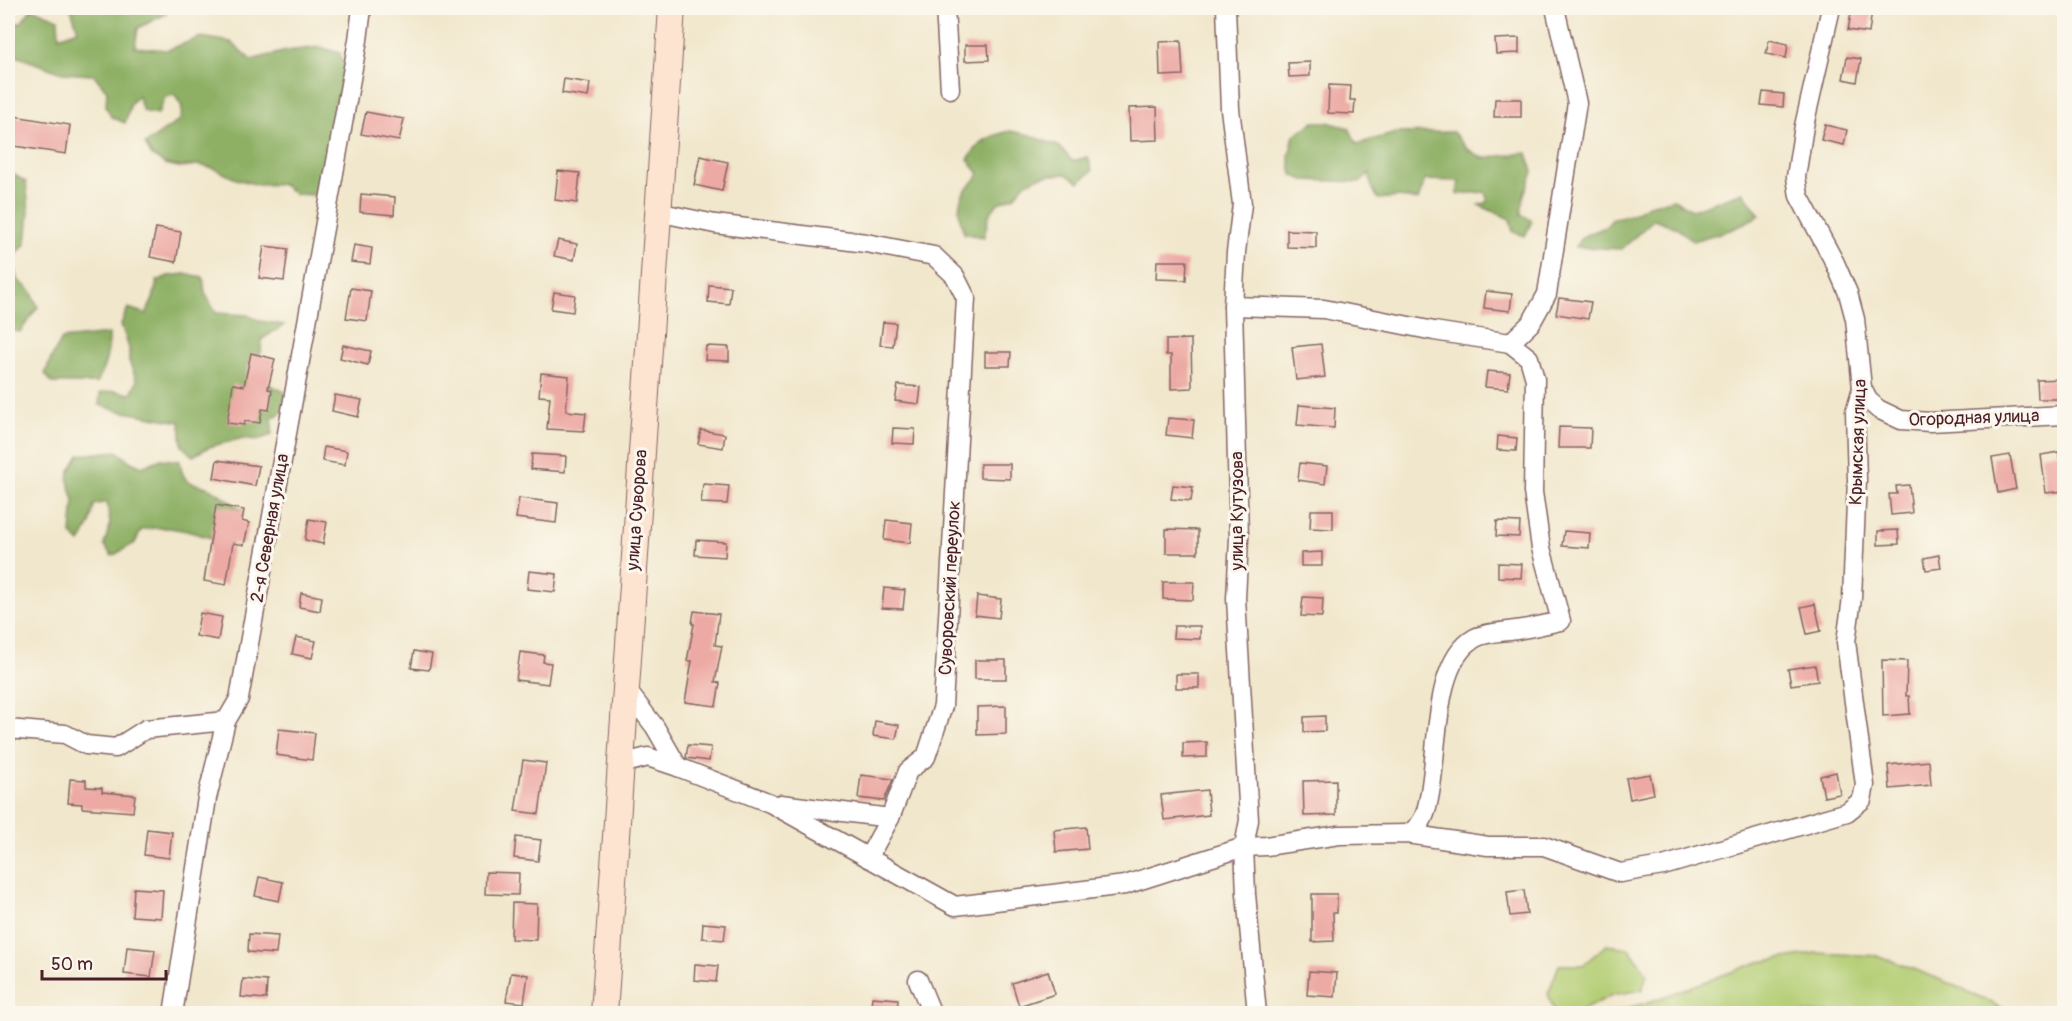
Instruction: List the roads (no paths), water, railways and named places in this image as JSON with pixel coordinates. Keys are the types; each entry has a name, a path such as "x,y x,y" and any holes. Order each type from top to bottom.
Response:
{"street":[{"name":"2-я Северная улица","path":"173,1014 207,798 226,721 239,699 362,8"},
{"name":"улица Суворова","path":"604,1014 672,8"},
{"path":"945,8 950,89"},
{"name":"улица Кутузова","path":"1226,8 1230,109 1242,204 1233,306 1239,538 1236,599 1250,820 1244,847 1246,894 1257,1014"},
{"path":"1510,344 1531,323 1547,294 1577,103 1555,8"},
{"name":"Крымская улица","path":"1408,834 1488,846 1544,846 1620,873 1663,866 1847,812 1862,800 1865,785 1846,642 1852,598 1857,480 1855,412 1862,388 1855,319 1848,293 1835,263 1799,196 1796,177 1804,126 1831,8"},
{"name":"Суворовский переулок","path":"657,212 715,224 866,243 934,256 955,276 966,298 943,706 926,758 908,771 890,818 868,858"},
{"path":"621,765 648,757 770,803 955,906 1125,885 1244,847 1339,835 1408,834 1418,827 1425,815 1431,790 1436,733 1443,697 1454,660 1464,646 1477,636 1560,621 1541,548 1533,492 1535,379 1529,358 1510,344 1323,309 1233,306"},
{"name":"Огородная улица","path":"1862,388 1868,400 1878,410 1901,420 1930,422 2064,415"},
{"path":"626,689 655,726 678,767"},
{"path":"8,729 65,734 86,745 116,748 146,729 226,721"},
{"path":"770,803 890,818"},
{"path":"918,980 932,1014"}]}
